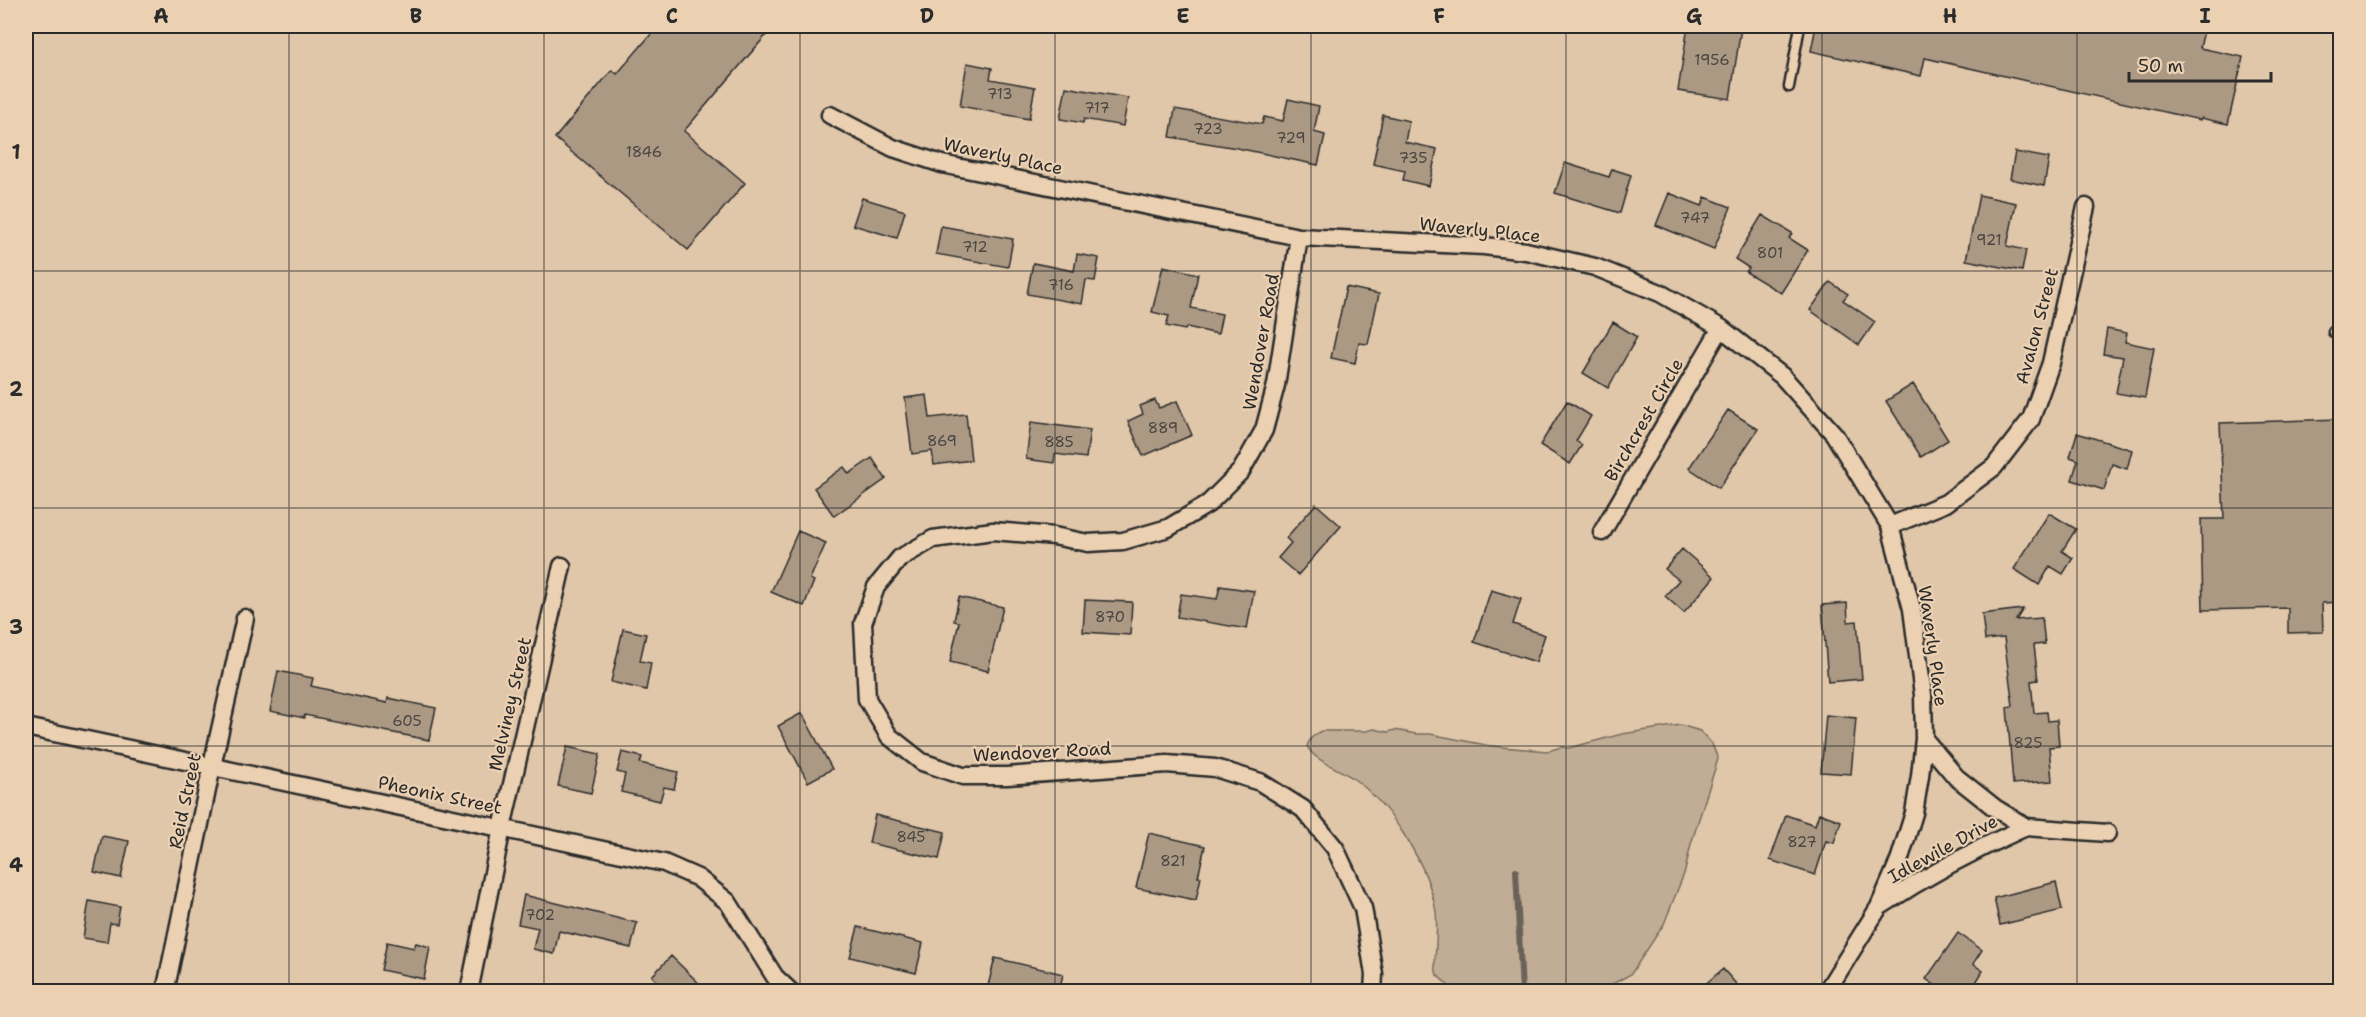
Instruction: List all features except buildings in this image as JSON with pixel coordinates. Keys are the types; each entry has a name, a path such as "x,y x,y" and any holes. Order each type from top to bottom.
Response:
{"street":[{"name":"Waverly Place","path":"830,115 893,148 942,164 1299,237 1484,246 1526,251 1595,267 1660,293 1721,328 1782,376 1834,434 1890,526 1912,609 1923,695 1924,739 1914,813 1899,861 1879,908 1826,992"},
{"name":"Avalon Street","path":"1890,526 1946,503 1995,467 2031,419 2051,363 2086,207"},
{"name":"Wendover Road","path":"1299,237 1276,385 1264,430 1241,471 1208,504 1168,528 1123,541 1088,543 1054,536 993,531 933,539 900,558 876,587 863,623 867,699 889,736 922,762 963,776 1007,776 1167,764 1215,768 1260,782 1303,809 1335,848 1363,908 1374,974 1373,992"},
{"name":"Birchcrest Circle","path":"1602,532 1721,328"},
{"name":"Melviney Street","path":"469,992 502,828 562,566"},
{"name":"Reid Street","path":"165,992 245,618"},
{"name":"Pheonix Street","path":"26,727 664,863 698,878 728,902 774,977 791,992"},
{"name":"Idlewile Drive","path":"1924,739 1956,777 1995,808 2026,827"},
{"name":"Idlewile Drive","path":"1879,908 1932,873 1988,843 2026,827 2107,833"}],"lane":[{"path":"1789,87 1800,26"}],"shaded area":[{"path":"1680,725 1700,731 1712,744 1718,759 1691,844 1685,871 1664,924 1631,974 1605,988 1539,992 1475,992 1449,986 1437,975 1435,967 1436,912 1432,894 1406,837 1366,788 1326,763 1307,746 1311,738 1321,731 1374,729 1430,734 1491,746 1547,751 1562,747 1569,748 1622,734"}],"waterway":[{"path":"1516,871 1522,992"}]}
